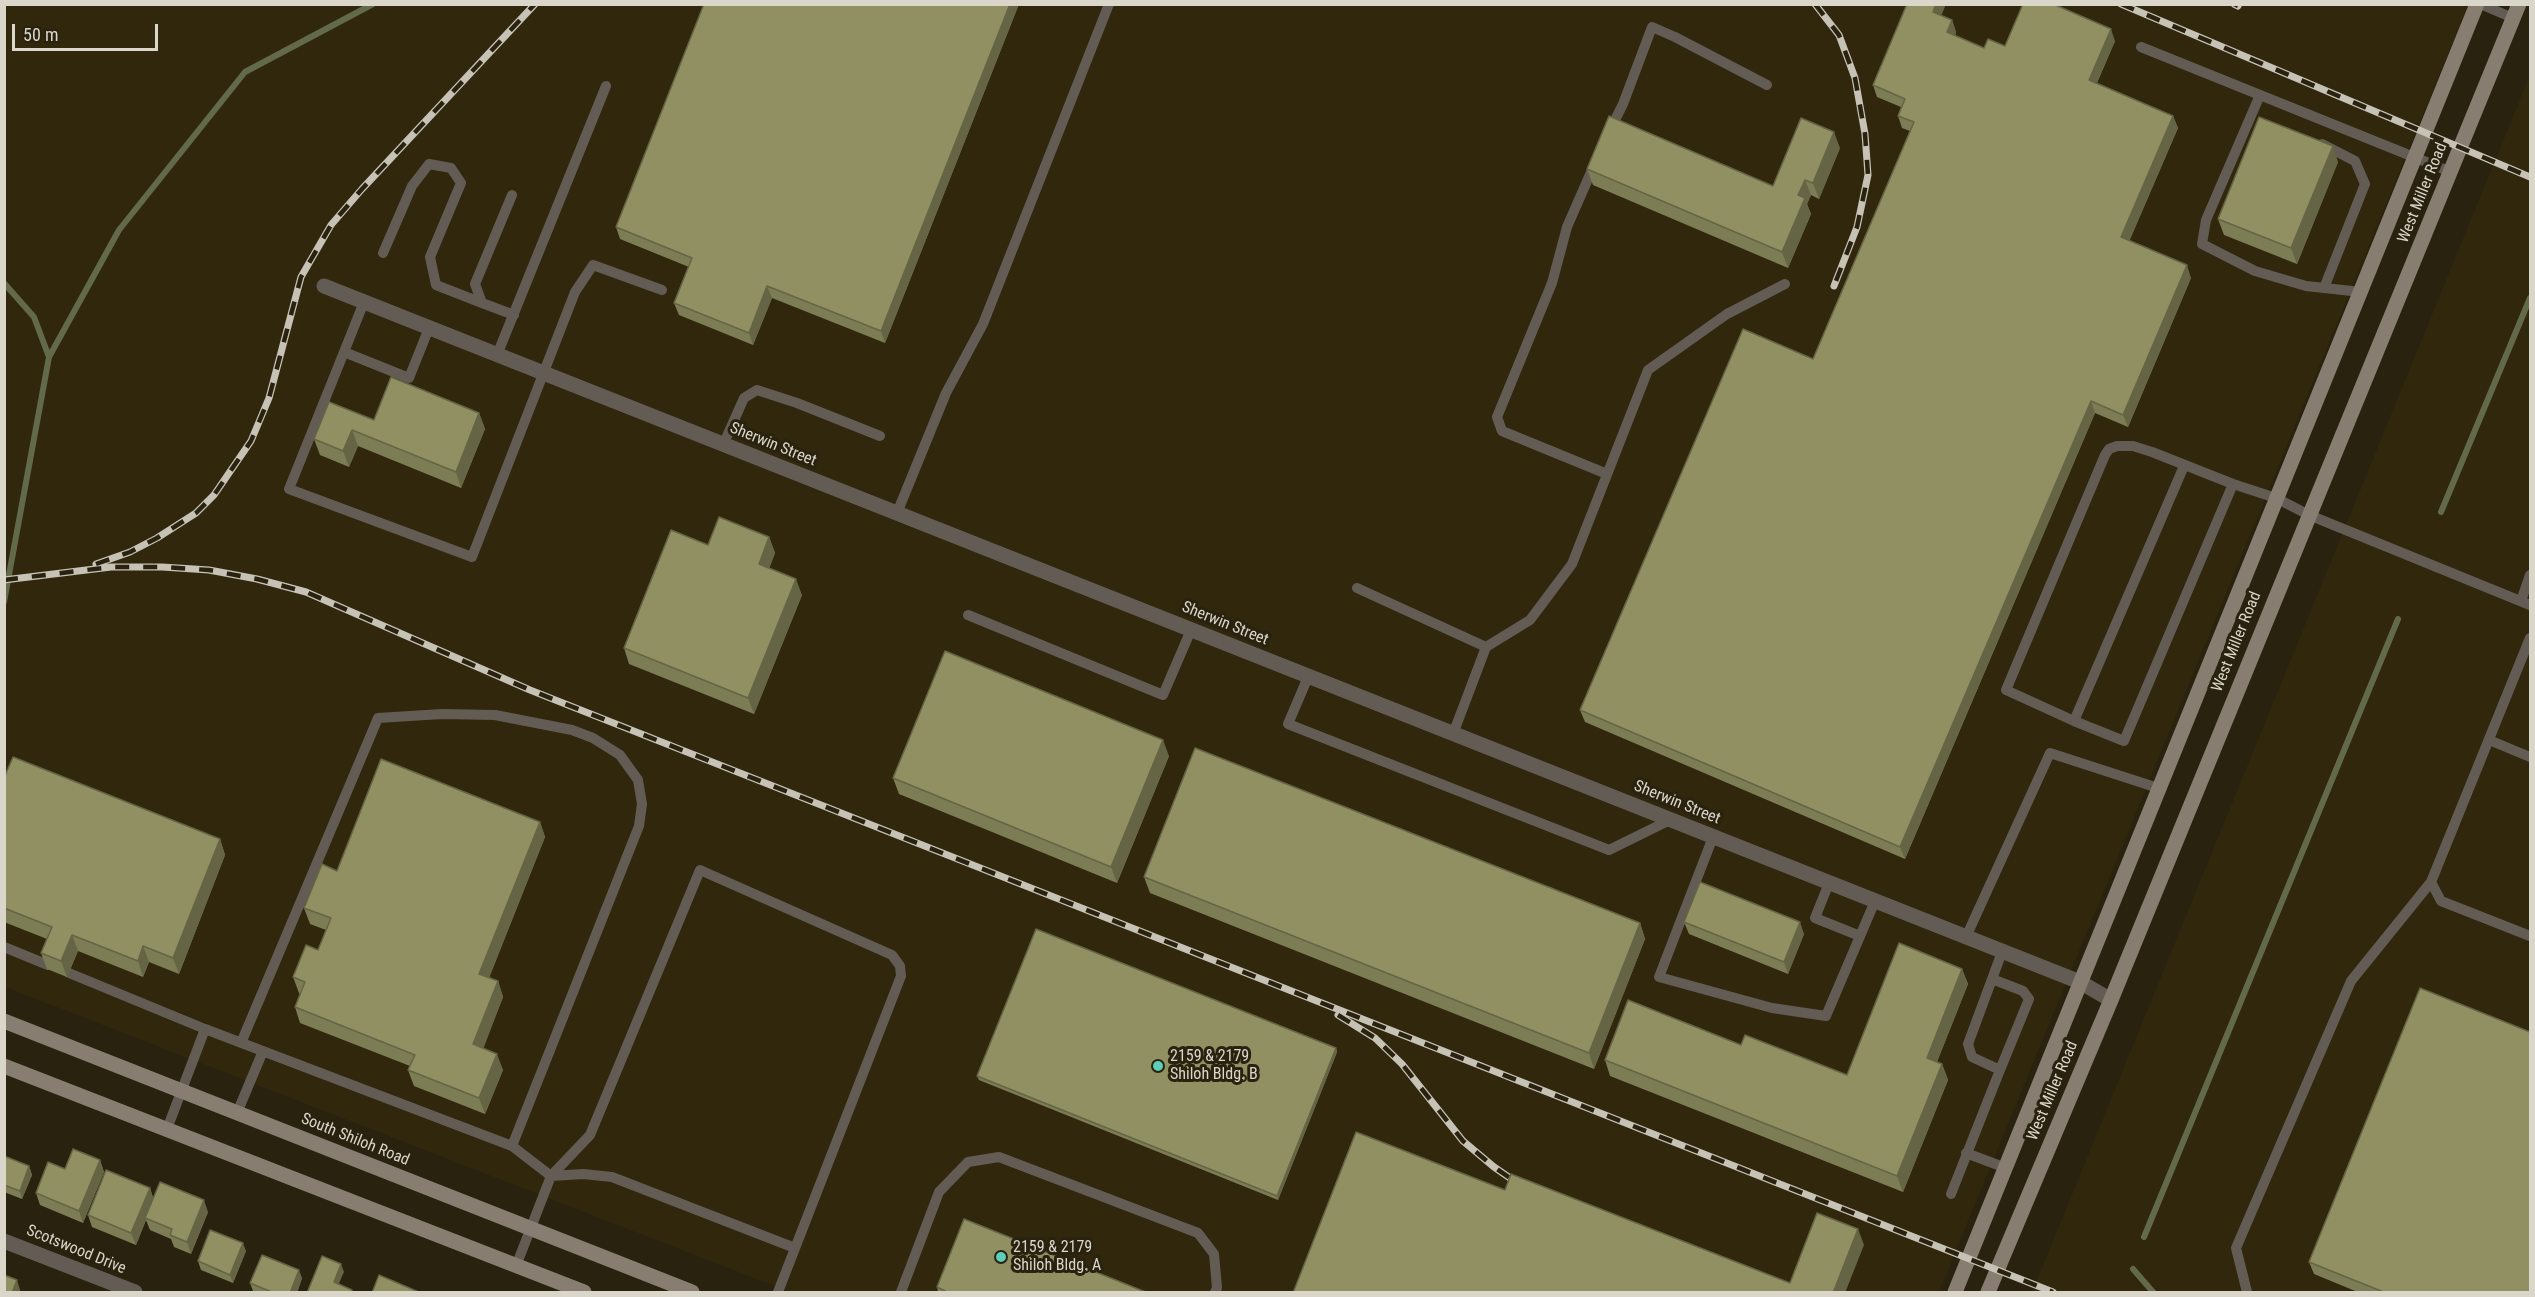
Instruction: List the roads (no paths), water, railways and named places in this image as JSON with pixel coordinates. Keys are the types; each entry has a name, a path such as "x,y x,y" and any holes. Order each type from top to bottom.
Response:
{"main road":[{"name":"West Miller Road","path":"1955,1293 2158,788 2479,4"},
{"name":"West Miller Road","path":"1988,1293 2111,1000 2516,11"},
{"name":"South Shiloh Road","path":"4,1021 692,1293"},
{"path":"4,1066 584,1293"}],"street":[{"name":"Sherwin Street","path":"324,286 2080,982 2111,1000"},
{"name":"Scotswood Drive","path":"4,1241 135,1293"}],"lane":[{"path":"897,513 946,393 983,324 1109,4"},
{"path":"2479,4 2516,11"},
{"path":"1607,136 1623,104 1652,27 1767,85"},
{"path":"2141,47 2451,172"},
{"path":"497,355 606,86"},
{"path":"2260,95 2256,118 2206,220 2202,244 2254,271 2306,286 2361,292"},
{"path":"2311,140 2355,161 2365,184 2324,288"},
{"path":"1598,156 1567,227 1552,283 1497,417 1502,431 1607,474"},
{"path":"384,253 412,186 429,164 451,168 461,183 430,257 436,285 514,315"},
{"path":"482,303 475,284 512,195"},
{"path":"364,302 289,489 472,557 575,292 593,264 662,290"},
{"path":"1453,734 1486,647 1530,620 1572,564 1648,370 1727,314 1785,284"},
{"path":"344,352 409,378 429,328"},
{"path":"723,445 744,398 757,390 880,435"},
{"path":"2233,484 2124,741 2006,690 2104,455 2109,449 2117,446 2133,446 2276,498 2309,514 2526,603 2530,574"},
{"path":"2074,721 2184,466"},
{"path":"1357,588 1486,647"},
{"path":"968,615 1163,695 1191,630"},
{"path":"2247,1293 2236,1248 2351,981 2432,882 2530,638"},
{"path":"1308,677 1288,724 1609,850 1670,820"},
{"path":"241,1043 378,718 442,714 495,715 572,730 593,738 620,755 638,780 642,804 639,826 512,1146"},
{"path":"2489,740 2530,757"},
{"path":"1966,938 2050,753 2158,788"},
{"path":"1713,837 1659,978 1772,1008 1826,1016 1875,901"},
{"path":"516,1266 551,1176 590,1135 700,870 892,956 900,966 901,976 778,1293"},
{"path":"2432,882 2441,901 2530,936"},
{"path":"1829,883 1815,918 1860,936"},
{"path":"4,947 48,965"},
{"path":"2000,1070 1972,1058 1968,1044 2002,952"},
{"path":"69,973 241,1043 512,1146 551,1176 582,1174 612,1177 795,1248"},
{"path":"1951,1194 2029,999 2023,991 1992,980"},
{"path":"166,1129 206,1029"},
{"path":"237,1113 263,1051"},
{"path":"1966,1154 2006,1168"},
{"path":"901,1293 939,1192 968,1162 999,1157 1198,1233 1214,1254 1217,1288 1215,1293"}],"waterway":[{"path":"4,602 49,357 119,230 245,72 373,4"},
{"path":"4,283 34,317 49,357"},
{"path":"2441,512 2530,298"},
{"path":"2144,1237 2398,619"},
{"path":"2133,1269 2153,1292"}],"railway":[{"path":"96,564 130,552 157,538 196,513 214,495 251,441 269,398 301,277 331,225 535,4"},
{"path":"1815,4 1839,35 1855,78 1865,134 1868,175 1857,227 1834,286"},
{"path":"2121,4 2530,177"},
{"path":"2234,4 2238,6"},
{"path":"4,580 111,567 162,567 209,570 257,579 306,592 530,690 2053,1292"},
{"path":"1338,1015 1375,1038 1402,1064 1463,1141 1523,1187"}],"place":[{"name":"2159 & 2179 Shiloh Bldg. B","path":"1158,1066"},
{"name":"2159 & 2179 Shiloh Bldg. A","path":"1001,1257"}]}
